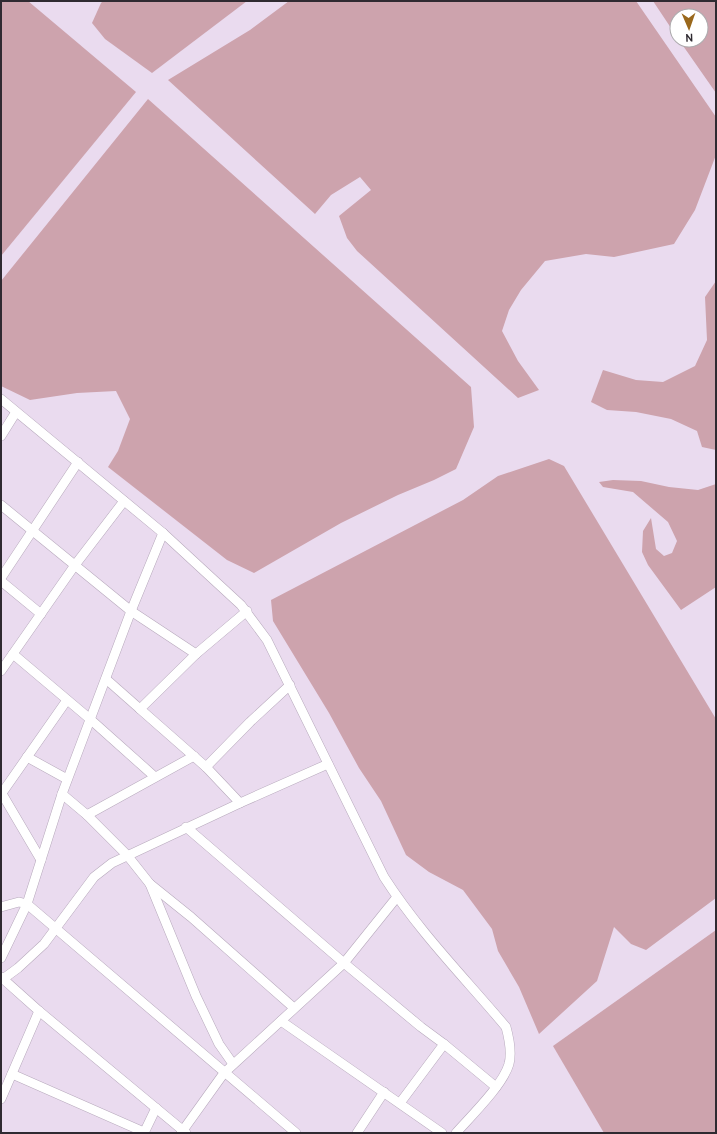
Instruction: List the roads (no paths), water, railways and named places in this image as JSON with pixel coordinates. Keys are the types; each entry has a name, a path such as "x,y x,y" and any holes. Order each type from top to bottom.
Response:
{"street":[{"path":"1,399 163,533 246,611 267,640 384,877 397,897 430,940 506,1027 510,1045 509,1063 502,1079 480,1107 456,1133"},
{"path":"1,436 16,412"},
{"path":"1,578 78,462"},
{"path":"1,671 75,565 124,501"},
{"path":"1,505 131,611 196,654"},
{"path":"1,958 26,904 62,794 131,611 163,533"},
{"path":"1,581 41,614"},
{"path":"140,709 196,654 246,611"},
{"path":"13,654 90,719 155,777"},
{"path":"106,679 206,767 240,803"},
{"path":"206,767 250,722 290,685"},
{"path":"41,860 2,793 67,700"},
{"path":"87,815 194,756"},
{"path":"27,757 68,779"},
{"path":"328,764 186,827 127,855 104,868 94,877 44,944 33,955 2,978 183,1132 224,1073 344,963 397,897"},
{"path":"62,794 87,815 127,855 150,884 191,917 294,1008"},
{"path":"186,827 344,963 496,1087"},
{"path":"150,884 196,996 219,1044 233,1064"},
{"path":"1,907 19,902 26,904 296,1133"},
{"path":"1,1099 39,1011"},
{"path":"281,1021 442,1133"},
{"path":"400,1103 444,1044"},
{"path":"12,1074 144,1132 156,1108"},
{"path":"357,1133 384,1092"}]}
